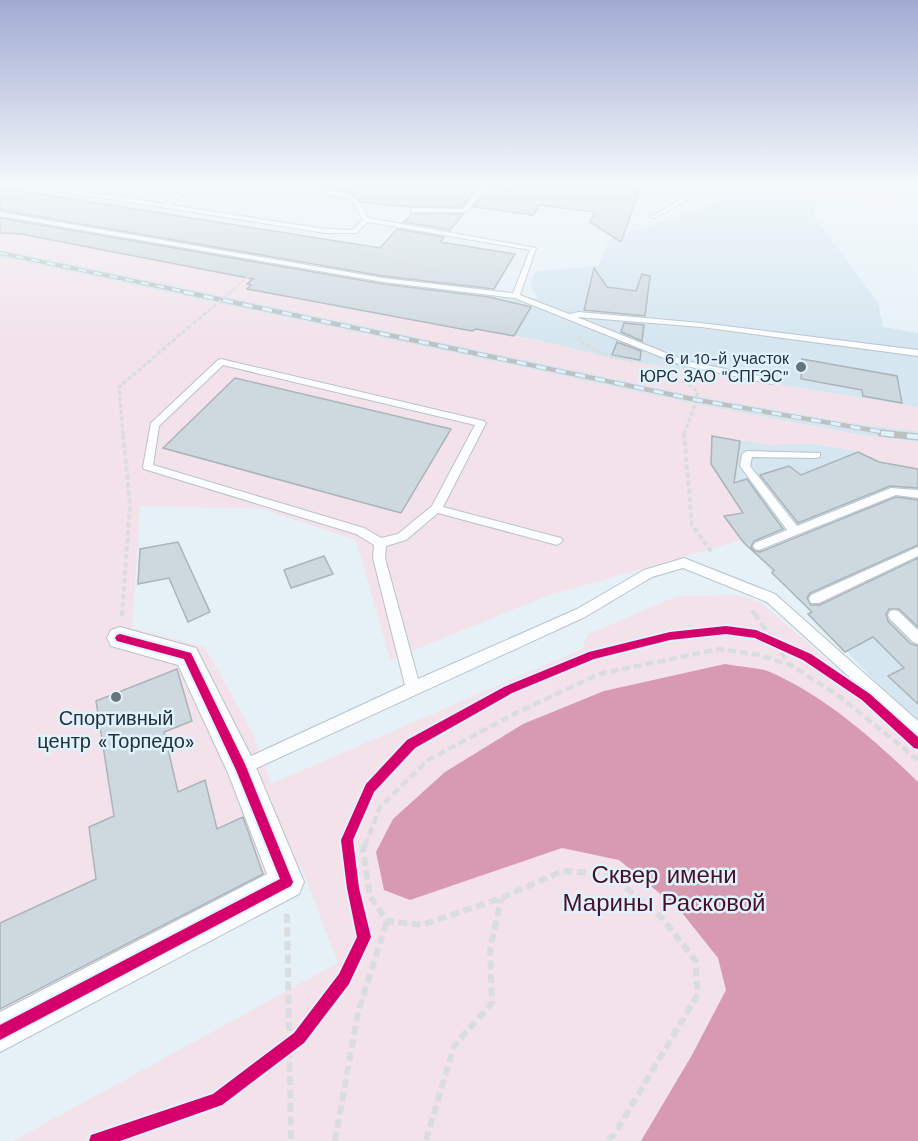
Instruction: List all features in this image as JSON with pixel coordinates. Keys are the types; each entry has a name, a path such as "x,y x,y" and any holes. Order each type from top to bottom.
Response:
{"street":[{"path":"0,1033 287,882 241,768 187,656 120,638"}],"lane":[{"path":"127,236 336,273 516,296 586,326 684,363 772,381"},
{"path":"460,236 534,249 516,296"},
{"path":"569,317 579,314 701,325 918,353"},
{"path":"221,362 481,423 436,509 402,537 380,543 360,531 148,467 154,425 221,362"},
{"path":"795,532 745,466 747,454 816,455"},
{"path":"759,546 895,491 918,494"},
{"path":"436,509 557,541"},
{"path":"380,543 379,558 413,688"},
{"path":"815,599 918,551"},
{"path":"241,768 581,613 648,573 684,563 771,598 918,730"},
{"path":"894,615 918,638"}],"path":[{"path":"336,273 367,247 358,236"},
{"path":"188,328 246,279"},
{"path":"586,326 582,328 579,341 608,356 639,362"},
{"path":"678,376 697,391 696,400 684,431 692,525 791,665"},
{"path":"756,634 796,652"},
{"path":"606,1141 614,1135 698,994 695,960 663,919 610,874 563,871 501,898 422,925 387,921 370,896 363,850 380,807 428,760 516,713 599,674 719,649 759,654 791,665 839,696 918,760"},
{"path":"287,882 291,1141"},
{"path":"425,1141 454,1046 492,1003 490,949 501,898"},
{"path":"335,1141 358,1012 387,921"},
{"path":"280,1051 299,1038"}],"shaded area":[{"path":"33,236 116,236 332,274 353,269 434,262 428,282 538,299 530,283 536,271 598,266 610,238 829,236 878,302 883,327 918,333 918,407 610,358 538,340 476,329 472,331 247,289 252,280 242,277"},
{"path":"0,249 701,397 858,424 918,431 918,442 862,435 700,405 0,257"},
{"path":"712,436 770,444 810,443 856,451 879,462 918,469 918,727 742,540 724,516 742,513 711,464"},
{"path":"725,664 770,672 810,694 849,721 918,782 918,1141 641,1141 692,1055 726,990 718,958 679,909 619,860 562,848 410,900 384,890 376,852 393,819 445,772 523,724 604,691"}],"green space":[{"path":"0,236 33,236 252,279 248,283 251,285 248,289 560,345 610,358 918,407 918,431 858,424 701,397 0,249"},
{"name":"Сквер имени Марины Расковой","path":"0,257 700,405 862,435 918,442 918,469 879,462 856,451 810,443 770,445 713,436 711,464 743,513 725,516 742,540 544,597 390,660 356,540 262,509 140,506 132,628 205,647 254,735 271,784 582,649 587,635 677,596 738,595 760,602 918,739 918,1141 13,1141 338,963 301,866 0,1017"}],"building":[{"path":"33,236 106,236 383,284 489,297 531,307 514,336 476,329 472,331 247,289 251,285 247,284 253,279"},
{"path":"152,236 306,236 380,248 391,236 440,236 444,237 440,242 515,254 494,289 383,276"},
{"path":"612,236 623,236 621,242"},
{"path":"594,268 607,287 636,291 642,274 650,276 645,316 584,310"},
{"path":"624,323 644,325 642,341 621,332"},
{"path":"617,342 641,351 640,360 612,355"},
{"path":"802,359 897,376 902,403 863,396 862,390 801,379"},
{"path":"235,378 451,429 401,513 163,448"},
{"path":"712,436 740,441 734,483 747,479 783,529 754,541 751,547 754,551 760,552 896,497 918,500 918,545 810,593 807,598 811,605 820,605 918,558 918,627 899,609 889,609 886,614 888,621 911,644 918,646 918,704 888,676 904,668 873,637 845,652 808,614 812,612 772,573 774,570 744,543 724,516 743,513 711,464"},
{"path":"858,452 879,462 918,469 918,488 890,486 798,523 760,475 789,466 801,475"},
{"path":"178,542 210,612 188,622 169,578 138,584 140,549"},
{"path":"324,556 333,574 291,588 284,570"},
{"path":"177,669 192,721 164,732 178,792 205,780 217,829 243,817 263,874 0,1009 0,923 96,879 89,827 114,816 96,701"}],"railway":[{"path":"0,253 191,293"},
{"path":"184,292 697,400 894,434"},
{"path":"881,433 918,437"}],"cycle path":[{"path":"97,1141 217,1100 299,1038 344,979 364,937 353,888 347,840 370,788 411,744 508,690 593,655 670,636 726,630 756,634 807,657 866,697 918,744"},
{"path":"0,1033 287,882 241,768 187,656 120,638"}],"place":[{"name":"6 и 10-й участок ЮРС ЗАО \"СПГЭС\"","path":"801,367"},
{"name":"Спортивный центр «Торпедо»","path":"116,697"}]}
